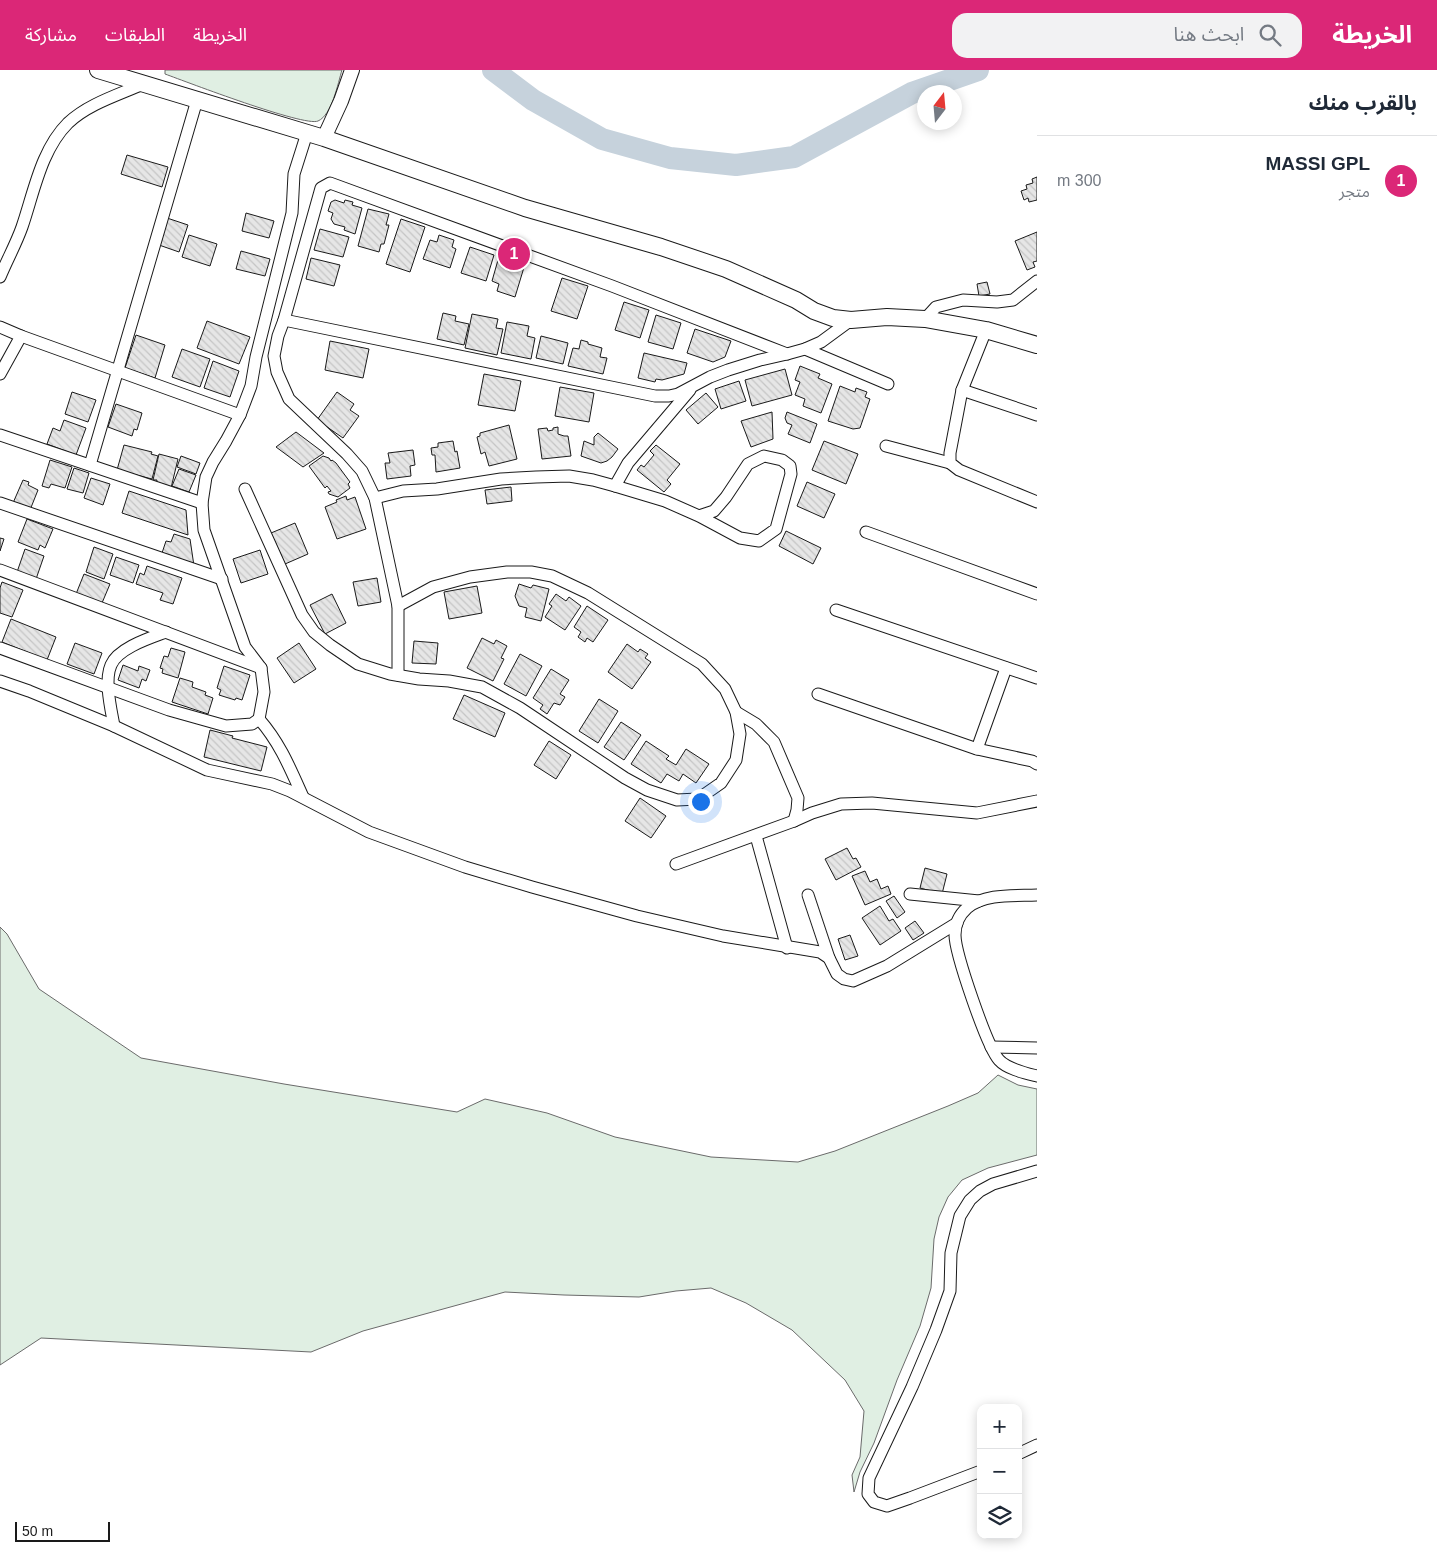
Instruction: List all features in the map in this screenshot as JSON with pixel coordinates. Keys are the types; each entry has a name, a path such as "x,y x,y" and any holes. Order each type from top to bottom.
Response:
{"main road":[{"path":"98,70 324,138 525,208 661,247 726,269 796,300 814,311 833,318 851,320 887,317 925,319 986,330 1037,345"}],"street":[{"path":"324,138 341,101 352,70"},
{"path":"0,277 21,230 44,160 56,138 68,122 90,108 143,84"},
{"path":"90,465 197,100"},
{"path":"0,648 169,710 226,726 252,724 259,719 264,692 261,668 245,647 204,530 202,503 206,477 240,415 251,386 256,357 292,213 294,174 307,133"},
{"path":"398,675 398,606 375,498 362,471 347,454 289,399 277,372 274,356 278,336 321,188 330,184 612,286 787,354"},
{"path":"925,319 936,307 963,300 998,302 1013,300 1037,281"},
{"path":"284,320 655,396 669,396 728,370 806,349 821,342 851,320"},
{"path":"0,326 21,336 240,415"},
{"path":"950,463 950,453 962,390 986,330"},
{"path":"0,374 21,336"},
{"path":"806,349 888,384"},
{"path":"614,486 628,463 693,386"},
{"path":"962,390 1037,415"},
{"path":"0,435 202,503"},
{"path":"886,446 950,463 960,470 1037,502"},
{"path":"375,498 402,492 437,489 501,479 570,476 593,480 665,501 699,516 740,538 758,541 776,529 791,474 790,466 782,460 764,456 748,464 726,497 714,511 699,516"},
{"path":"245,489 302,614 314,632 358,664 419,679 449,680 482,687 520,708 625,778 647,790 677,800 698,799 721,783 736,760 740,734 736,712 725,689 702,664 588,593 552,576 531,572 507,572 470,577 433,587 398,606"},
{"path":"0,503 222,579"},
{"path":"866,532 1037,594"},
{"path":"0,570 261,668"},
{"path":"836,610 1037,678"},
{"path":"114,726 108,688 111,664 117,656 136,644 166,632"},
{"path":"977,749 1006,668"},
{"path":"0,681 114,726 207,770 272,784 303,797 369,832 465,867 637,916 723,936 820,952 829,958"},
{"path":"818,694 977,749 1032,761 1037,764"},
{"path":"736,712 756,724 774,742 798,798 794,821"},
{"path":"259,719 272,734 303,797"},
{"path":"676,864 841,804 872,803 977,813 1037,801"},
{"path":"756,836 787,948"},
{"path":"910,894 979,901"},
{"path":"808,895 829,958 837,974 844,979 853,981 887,966 957,923"},
{"path":"1037,895 992,898 979,901 966,909 957,923 955,936 957,951 984,1032 999,1061 1018,1071 1037,1076"},
{"path":"991,1047 1037,1048"},
{"path":"977,1473 887,1506 874,1502 868,1494 869,1478 922,1363 950,1291 951,1253 960,1216 970,1200 980,1191 993,1184 1037,1171"},
{"path":"1022,1452 1037,1445"}],"green space":[{"path":"165,70 342,70 331,106 323,118 318,121 308,121 269,111 219,94 165,74"},
{"path":"0,927 7,934 39,989 141,1058 284,1084 457,1112 485,1099 547,1113 615,1137 711,1157 798,1162 835,1151 978,1093 998,1075 1018,1085 1037,1089 1037,1155 988,1168 962,1180 948,1197 939,1217 934,1239 931,1288 920,1326 897,1380 874,1443 860,1472 854,1492 852,1475 860,1457 864,1411 845,1380 792,1330 746,1303 711,1288 639,1297 505,1292 363,1331 311,1352 41,1338 0,1365"}],"building":[{"path":"127,155 168,167 162,187 121,174"},
{"path":"1037,177 1037,200 1029,202 1028,198 1024,200 1021,191 1027,189 1026,185 1033,183 1032,179"},
{"path":"335,200 344,203 345,200 353,202 352,205 362,208 355,234 344,230 345,227 334,224 331,219 333,213 328,211 331,202"},
{"path":"368,209 389,214 386,225 389,225 384,244 381,244 379,252 358,246"},
{"path":"246,213 274,221 269,238 242,231"},
{"path":"167,218 188,225 179,252 159,245"},
{"path":"401,219 425,227 410,272 386,264"},
{"path":"320,229 349,237 343,257 314,250"},
{"path":"1037,232 1037,261 1033,262 1035,267 1027,270 1015,241"},
{"path":"189,235 217,244 210,266 182,257"},
{"path":"439,235 454,240 452,247 456,249 450,268 423,259 430,240 437,242"},
{"path":"470,247 494,255 486,281 461,273"},
{"path":"241,251 270,259 265,276 236,269"},
{"path":"311,258 340,265 334,286 306,279"},
{"path":"509,259 525,264 515,297 497,291 499,284 492,281 498,260 505,262"},
{"path":"562,278 588,286 577,319 551,311"},
{"path":"987,282 990,294 979,296 977,284"},
{"path":"624,302 649,310 640,338 615,330"},
{"path":"443,313 456,316 455,321 469,324 464,345 437,339"},
{"path":"472,314 498,319 496,328 503,329 497,355 465,348"},
{"path":"656,315 681,323 673,349 648,342"},
{"path":"207,321 250,337 239,364 197,348"},
{"path":"507,322 529,326 527,336 535,338 531,359 501,353"},
{"path":"695,329 731,341 725,357 713,362 687,353"},
{"path":"136,335 165,345 155,378 125,368"},
{"path":"541,336 568,343 563,364 536,358"},
{"path":"581,340 602,348 600,357 607,358 603,374 568,366 573,348 579,349"},
{"path":"330,341 369,349 363,378 325,370"},
{"path":"182,349 210,359 200,387 172,377"},
{"path":"644,353 687,363 684,374 662,380 656,379 655,382 638,378"},
{"path":"213,361 239,371 230,397 204,388"},
{"path":"800,366 820,374 818,378 832,384 821,413 803,406 805,399 795,395 800,382 795,380"},
{"path":"785,369 792,395 752,406 745,380"},
{"path":"484,374 521,381 515,411 478,405"},
{"path":"739,381 746,401 721,409 715,389"},
{"path":"840,386 855,392 856,388 867,392 865,397 870,399 860,428 853,429 828,421"},
{"path":"560,387 594,393 589,422 555,416"},
{"path":"72,392 96,400 88,422 65,414"},
{"path":"337,392 354,404 350,410 359,416 343,438 317,420"},
{"path":"706,393 718,407 698,424 686,410"},
{"path":"116,404 142,413 137,430 134,429 132,436 108,427"},
{"path":"772,412 773,439 751,447 741,421"},
{"path":"787,412 817,424 810,443 788,434 792,425 787,423 785,418"},
{"path":"64,420 86,428 76,455 47,444 53,428 60,431"},
{"path":"509,425 517,459 489,466 485,452 481,454 477,437 480,436 480,433"},
{"path":"558,427 558,434 568,436 571,456 542,459 538,429 547,428 548,431"},
{"path":"296,432 324,453 303,467 276,447"},
{"path":"598,433 618,449 612,457 601,463 581,456 584,441 594,445 594,437"},
{"path":"453,441 460,468 436,472 435,455 432,455 431,448 438,447 438,443"},
{"path":"824,441 858,454 846,484 812,470"},
{"path":"124,445 152,452 151,454 158,456 152,479 117,470"},
{"path":"656,445 680,464 667,480 671,484 664,492 637,470 641,465 644,467 654,455 650,451"},
{"path":"413,450 415,465 410,466 411,476 387,479 385,463 390,463 388,453"},
{"path":"159,454 178,459 171,488 156,485 157,480 153,480"},
{"path":"181,456 200,463 196,474 177,467"},
{"path":"323,456 336,463 350,482 348,484 350,488 338,497 329,494 328,492 331,491 327,486 325,488 309,466"},
{"path":"50,460 72,467 65,488 51,484 49,488 42,486"},
{"path":"74,468 89,473 83,493 67,489"},
{"path":"179,469 196,475 189,492 172,486"},
{"path":"91,478 110,484 103,505 84,498"},
{"path":"23,480 29,482 28,485 38,490 30,510 13,503"},
{"path":"807,482 835,494 824,518 797,506"},
{"path":"511,487 512,501 487,504 485,490"},
{"path":"129,491 186,510 188,535 122,513"},
{"path":"346,496 347,500 355,497 366,529 337,539 325,507"},
{"path":"27,519 53,529 45,548 40,545 38,550 18,542"},
{"path":"295,523 308,554 285,564 271,533"},
{"path":"786,531 821,548 813,564 779,546"},
{"path":"174,534 190,539 194,566 161,556 166,541 171,542"},
{"path":"0,538 4,539 0,551"},
{"path":"94,547 113,554 104,579 86,572"},
{"path":"25,549 44,556 35,582 16,575"},
{"path":"260,550 268,574 241,583 233,559"},
{"path":"116,557 139,565 133,583 110,575"},
{"path":"147,566 182,578 173,604 160,600 163,593 136,584 140,573 144,575"},
{"path":"84,574 110,584 102,603 76,594"},
{"path":"377,578 381,602 358,606 353,582"},
{"path":"2,582 23,590 12,617 0,613 0,588"},
{"path":"519,584 531,588 533,585 549,589 541,621 525,617 527,608 519,606 515,596"},
{"path":"477,586 482,613 449,619 444,592"},
{"path":"332,594 346,623 325,634 310,605"},
{"path":"556,594 566,601 569,597 581,606 565,630 545,617 552,606 549,604"},
{"path":"587,606 608,620 593,642 587,638 585,642 578,637 581,632 574,627"},
{"path":"11,619 56,637 47,660 2,642"},
{"path":"482,638 494,644 496,640 507,646 501,658 504,659 493,681 467,668"},
{"path":"414,641 438,643 436,664 412,663"},
{"path":"75,643 102,653 94,674 67,664"},
{"path":"299,643 316,669 294,683 277,658"},
{"path":"627,644 638,652 640,649 648,654 645,658 651,662 632,689 608,672"},
{"path":"171,648 185,652 178,678 162,673 163,669 160,668 164,656 168,657"},
{"path":"520,654 542,666 526,696 504,684"},
{"path":"123,665 138,671 139,666 150,670 146,681 142,679 139,688 118,680"},
{"path":"224,666 250,675 242,700 219,695 221,690 217,688"},
{"path":"551,669 569,680 560,694 565,697 560,705 554,703 547,714 540,709 543,705 533,698"},
{"path":"180,678 193,682 192,687 206,692 205,695 213,698 208,714 172,702"},
{"path":"464,695 505,713 495,737 453,719"},
{"path":"599,699 618,711 598,743 579,731"},
{"path":"621,722 641,735 624,760 604,747"},
{"path":"210,730 267,747 261,771 204,757"},
{"path":"549,741 571,755 556,779 534,765"},
{"path":"646,741 669,756 666,759 676,765 686,749 709,764 696,783 683,774 679,781 667,774 661,783 631,764"},
{"path":"640,798 666,816 651,838 625,821"},
{"path":"847,848 853,859 856,858 861,867 836,880 825,859"},
{"path":"925,868 947,874 942,894 920,888"},
{"path":"865,871 870,882 877,879 881,889 888,886 891,894 865,905 852,876"},
{"path":"894,896 905,912 897,918 886,901"},
{"path":"880,906 889,921 893,919 901,931 880,945 862,918"},
{"path":"915,921 924,933 913,940 905,928"},
{"path":"850,935 858,956 845,960 838,939"}],"waterway":[{"path":"493,70 533,100 602,139 670,158 736,165 794,157 912,93 978,70"}],"place":[{"name":"MASSI GPL","path":"514,254"}]}
